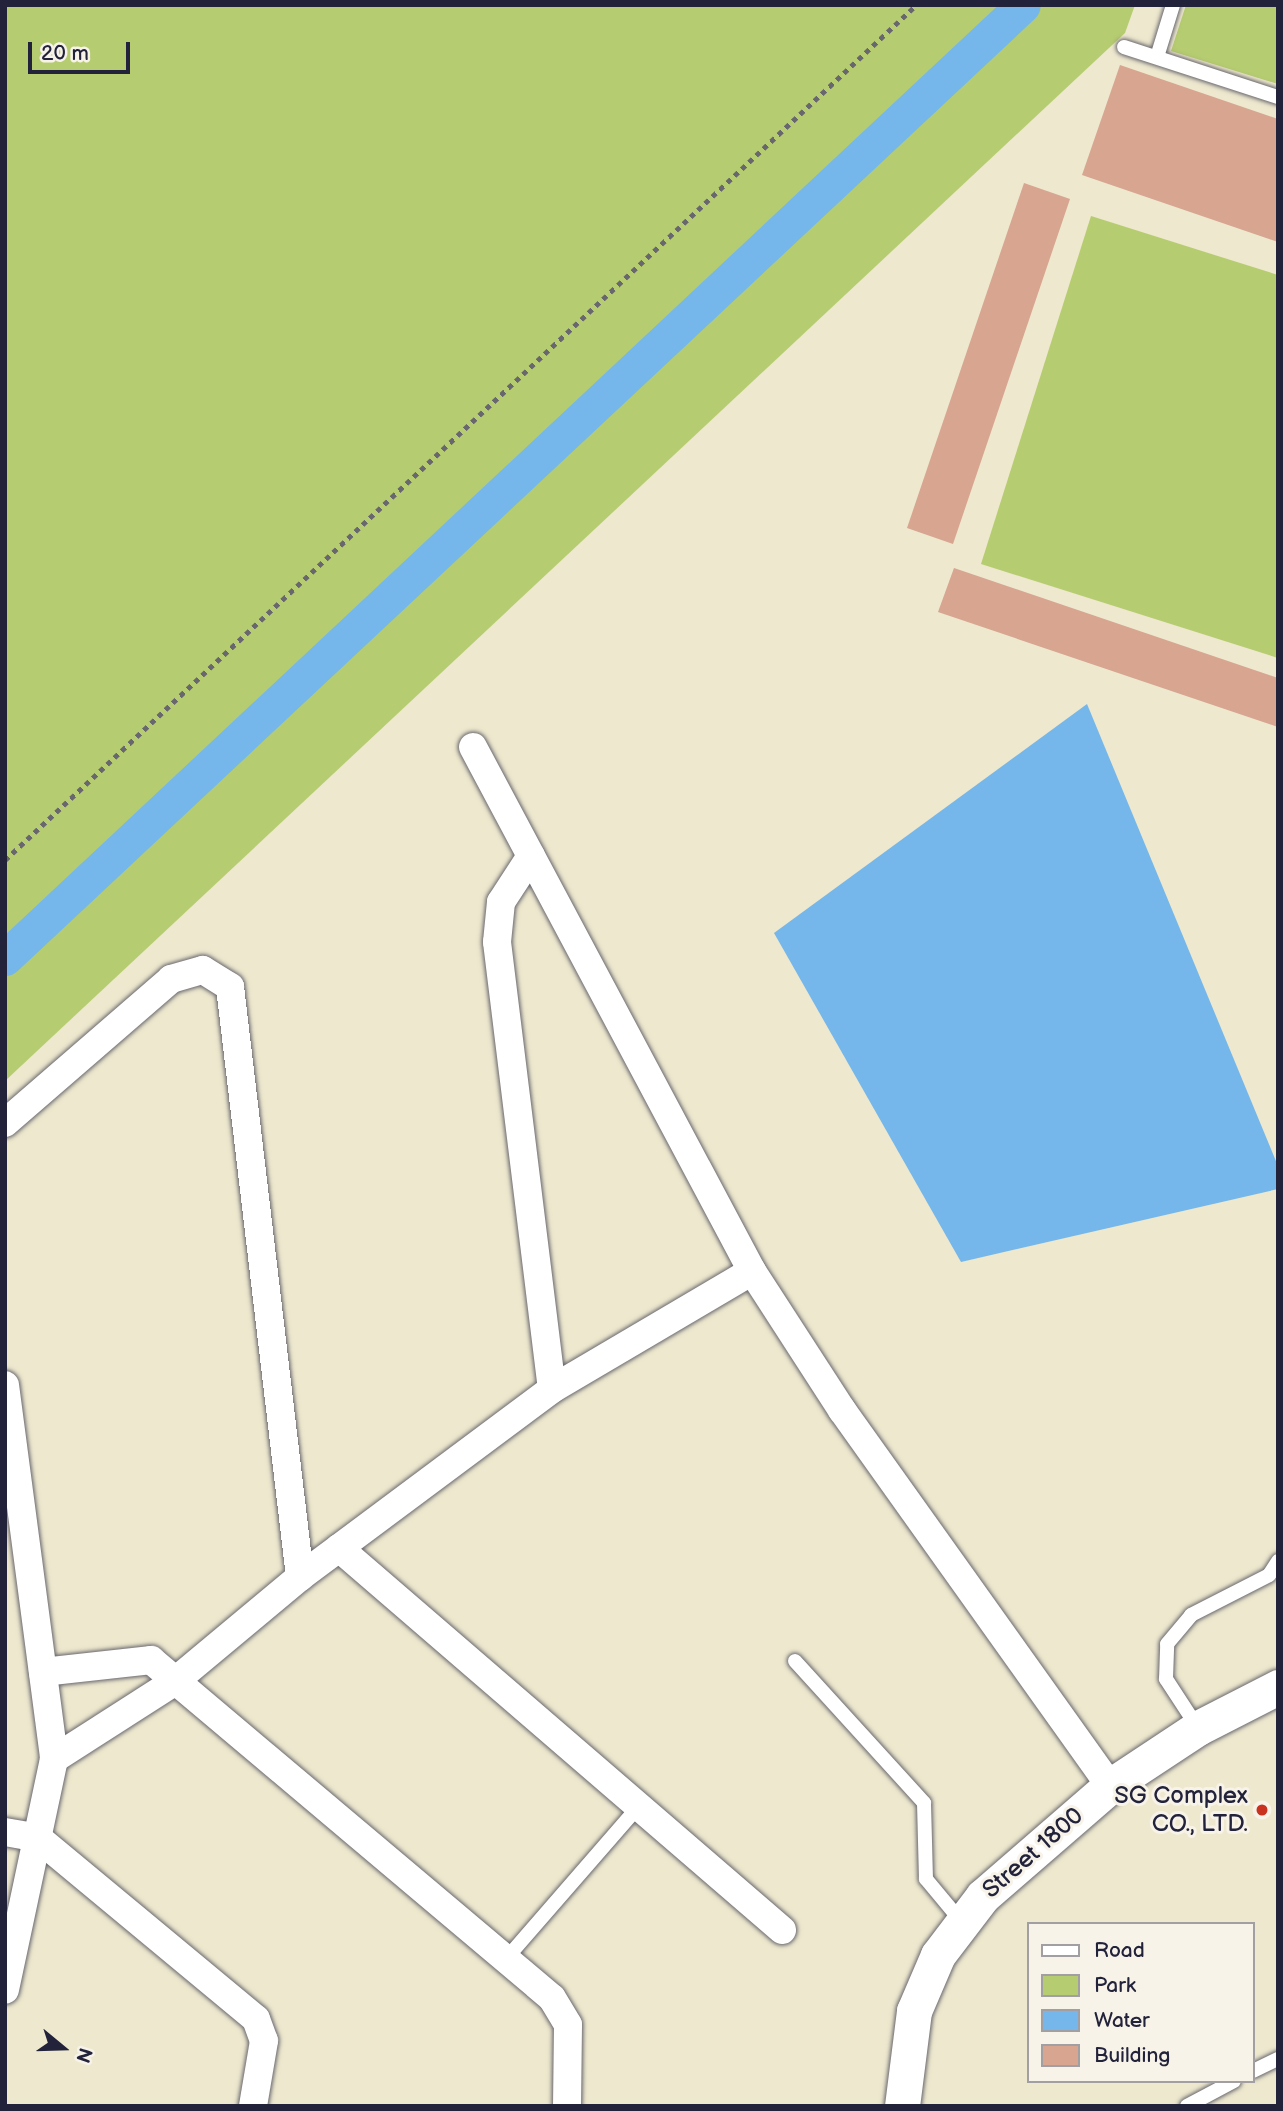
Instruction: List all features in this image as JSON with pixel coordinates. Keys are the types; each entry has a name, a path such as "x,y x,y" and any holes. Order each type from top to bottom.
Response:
{"street":[{"path":"473,747 752,1271 842,1410 1110,1786"},
{"path":"531,856 501,902 497,942 552,1390"},
{"path":"5,1123 171,979 203,970 230,987 300,1577"},
{"path":"54,1759 174,1682 300,1577 552,1390 752,1271"},
{"path":"5,1385 54,1759 5,1990"},
{"path":"339,1548 637,1808 782,1930"},
{"path":"43,1672 151,1660 552,1998 568,2025 567,2106"},
{"name":"Street 1800","path":"902,2106 914,2011 961,1921 1110,1786 1198,1728 1278,1687"},
{"path":"5,1832 38,1838 256,2019 264,2042 253,2106"}],"lane":[{"path":"1157,57 1172,5"},
{"path":"1124,47 1278,97"},
{"path":"1198,1728 1166,1679 1167,1644 1191,1615 1269,1574 1278,1561"},
{"path":"795,1661 924,1803 926,1879 961,1921"},
{"path":"505,1960 637,1808"},
{"path":"1255,2070 1278,2059"},
{"path":"1187,2106 1230,2083"}],"path":[{"path":"5,860 916,5"}],"green space":[{"path":"5,5 1135,5 1125,33 5,1081"},
{"path":"1186,5 1278,5 1278,84 1171,51"},
{"path":"1091,216 1278,275 1278,658 981,564"}],"water":[{"path":"1087,704 1278,1166 1278,1189 961,1262 774,933"}],"building":[{"path":"1120,65 1278,119 1278,242 1082,175"},
{"path":"1024,183 1070,199 953,544 907,528"},
{"path":"954,568 1278,678 1278,727 938,612"}],"waterway":[{"path":"5,958 1023,5"}],"place":[{"name":"SG Complex CO., LTD.","path":"1262,1810"}]}
